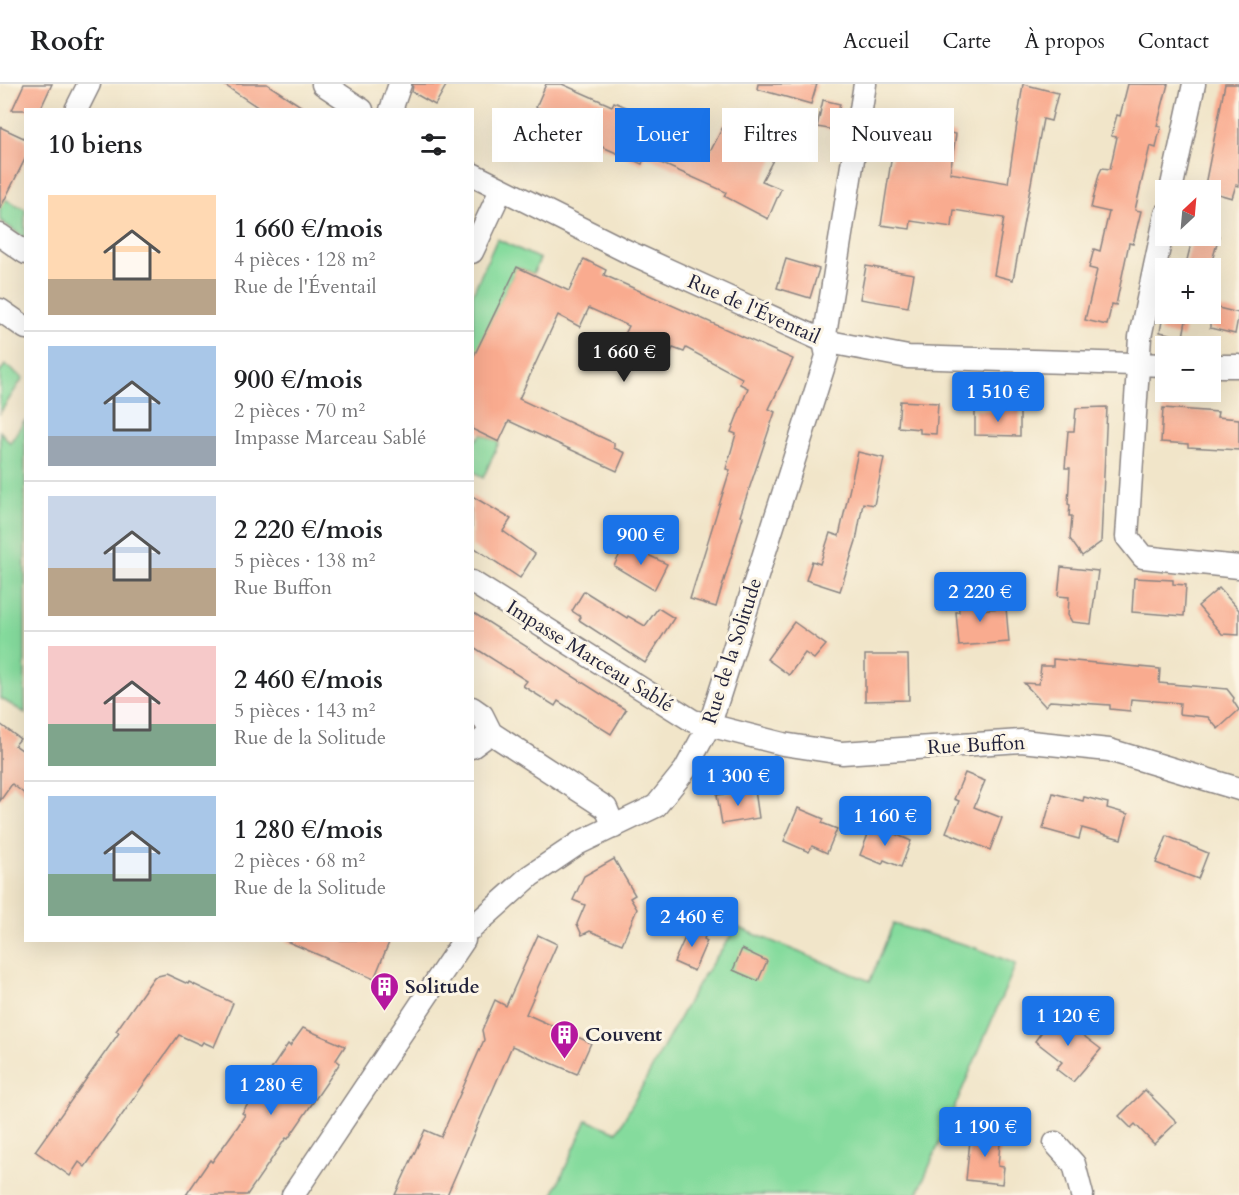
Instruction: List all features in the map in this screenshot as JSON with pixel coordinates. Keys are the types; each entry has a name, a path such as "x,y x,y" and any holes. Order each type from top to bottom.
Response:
{"street":[{"path":"77,108 89,84"},
{"path":"323,84 359,108"},
{"path":"392,108 400,84"},
{"name":"Rue de la Solitude","path":"474,926 530,876 579,843 656,806 685,770 710,724 827,356 824,341 865,84"},
{"path":"1173,180 1194,84"},
{"name":"Rue de l'Éventail","path":"474,175 624,250 824,341 908,357 1155,365"},
{"path":"474,248 501,190"},
{"path":"0,235 24,252"},
{"path":"1159,246 1140,337 1127,537 1143,557 1239,567"},
{"path":"0,310 24,327"},
{"path":"1221,366 1239,366"},
{"name":"Impasse Marceau Sablé","path":"474,583 693,721 710,724"},
{"path":"474,709 482,715 491,733 606,808 614,827"},
{"name":"Rue Buffon","path":"710,724 726,731 783,744 842,753 1021,741 1108,750 1239,789"},
{"path":"474,746 491,733"},
{"path":"292,1195 463,942"},
{"path":"1055,1143 1074,1164 1082,1195"}],"green space":[{"path":"0,197 24,209 24,237 0,220"},
{"path":"497,239 540,259 533,274 517,267 474,358 474,291"},
{"path":"5,365 23,378 0,413 0,372"},
{"path":"24,422 24,712 0,698 0,431 10,443"},
{"path":"482,434 499,442 483,478 474,472 474,442"},
{"path":"893,924 973,947 1016,964 917,1195 553,1195 587,1120 617,1132 698,984 737,927 870,981"}],"building":[{"path":"24,84 52,84 41,108 12,110"},
{"path":"223,84 267,84 304,108 259,108"},
{"path":"413,84 447,84 435,105 412,92"},
{"path":"546,84 562,84 612,106 614,102 629,108 615,108 615,152 603,147 603,108 536,107"},
{"path":"758,84 817,84 811,104 757,89"},
{"path":"1023,84 1058,93 1051,121 1043,119 1013,280 994,275 1004,218 954,210 952,227 911,221 910,229 881,225 891,162 952,162 950,173 1008,183"},
{"path":"1128,84 1168,84 1157,126 1161,127 1156,148 1150,146 1135,210 1141,211 1133,244 1129,243 1116,305 1112,304 1107,325 1085,320 1097,270 1089,268 1094,249 1100,251 1109,212 1091,208 1099,174 1102,168 1110,169 1117,137 1111,136 1117,115 1120,116"},
{"path":"1225,84 1239,84 1239,186 1236,185 1232,198 1221,195 1221,180 1206,180"},
{"path":"823,100 840,104 839,108 830,108 830,129 818,127"},
{"path":"0,127 24,138 24,161 0,209"},
{"path":"722,129 722,162 772,162 762,181 781,189 768,219 724,196 726,192 658,162 710,162 710,152"},
{"path":"1190,246 1216,246 1213,258 1188,258"},
{"path":"584,259 606,270 604,275 793,359 769,409 775,412 740,516 743,517 716,607 690,599 730,470 726,469 736,434 731,432 748,388 740,384 742,378 686,348 684,352 673,348 671,352 647,340 644,346 624,336 629,326 589,308 580,327 558,315 519,399 614,443 614,448 625,453 617,471 509,421 499,442 474,430 474,356 517,267 569,291"},
{"path":"786,259 819,269 810,298 777,288"},
{"path":"866,266 914,274 908,307 860,299"},
{"path":"1221,309 1239,313 1235,334 1210,328 1210,324 1221,324"},
{"path":"1161,324 1185,324 1183,336 1160,332"},
{"path":"900,401 938,403 936,434 920,433 920,429 898,427"},
{"path":"1107,407 1101,542 1082,556 1070,539 1072,516 1069,516 1070,505 1068,504 1070,468 1065,468 1068,431 1074,431 1076,408"},
{"path":"1163,408 1218,412 1217,417 1239,419 1239,450 1188,447 1188,444 1161,442"},
{"path":"975,410 1020,410 1020,436 975,435"},
{"path":"858,452 884,458 874,505 863,503 856,541 840,591 806,580 812,561 820,564 830,533 839,536"},
{"path":"474,497 511,519 503,531 535,554 520,578 474,547"},
{"path":"625,544 667,564 654,590 614,566"},
{"path":"1061,567 1098,571 1091,624 1072,622 1068,615 1069,597 1058,596"},
{"path":"1134,578 1173,580 1173,584 1186,585 1184,616 1132,612"},
{"path":"1219,588 1239,610 1239,635 1222,634 1198,606"},
{"path":"584,591 627,618 628,616 645,626 658,608 674,618 645,663 579,620 581,617 572,611"},
{"path":"977,594 978,610 1006,608 1009,642 959,646 956,612 959,612 958,596"},
{"path":"474,613 626,710 611,734 558,701 555,706 523,686 527,681 474,647"},
{"path":"794,622 826,645 814,659 805,653 789,675 767,659"},
{"path":"865,655 908,655 909,700 865,701"},
{"path":"1053,659 1160,669 1159,683 1227,689 1239,710 1218,729 1208,717 1179,714 1180,703 1131,699 1130,711 1110,709 1110,705 1050,701 1045,706 1024,683 1039,684 1041,666 1053,666"},
{"path":"0,724 20,739 15,745 24,752 24,793 12,784 0,801"},
{"path":"965,773 985,781 974,807 1002,818 990,850 946,832 959,801 954,799"},
{"path":"755,790 759,818 722,824 717,795"},
{"path":"1053,793 1083,801 1084,797 1108,803 1107,808 1128,814 1121,839 1082,828 1079,839 1043,829"},
{"path":"798,808 824,819 822,823 837,829 827,853 812,846 809,852 784,841"},
{"path":"872,824 911,841 901,867 884,860 882,864 860,855"},
{"path":"1167,836 1208,853 1198,879 1156,863"},
{"path":"614,859 635,895 630,898 637,909 622,944 590,931 582,935 577,924 585,905 573,900 584,876"},
{"path":"691,924 707,931 704,939 707,941 694,971 674,962"},
{"name":"Couvent","path":"538,935 557,944 526,1014 591,1043 577,1074 512,1046 447,1195 395,1195 425,1130 441,1137 484,1040 482,1030 495,1000 506,1006"},
{"path":"289,942 389,942 374,979"},
{"path":"742,949 767,961 758,981 733,970"},
{"path":"166,974 233,1003 214,1047 203,1042 201,1045 179,1035 85,1167 79,1162 70,1176 35,1151 119,1033 116,1031 154,977"},
{"path":"1055,1014 1101,1049 1073,1082 1056,1069 1062,1062 1035,1041"},
{"path":"303,1028 345,1046 336,1060 340,1063 288,1139 286,1138 247,1195 186,1195 210,1160 212,1162 238,1126 245,1115 242,1113 288,1044 290,1046"},
{"path":"1145,1090 1177,1122 1154,1144 1135,1124 1131,1128 1119,1116"},
{"path":"971,1130 1001,1133 998,1166 1004,1167 1002,1184 966,1180"}],"place":[{"name":"Solitude","path":"384,1012"},
{"name":"Couvent","path":"564,1060"}]}
